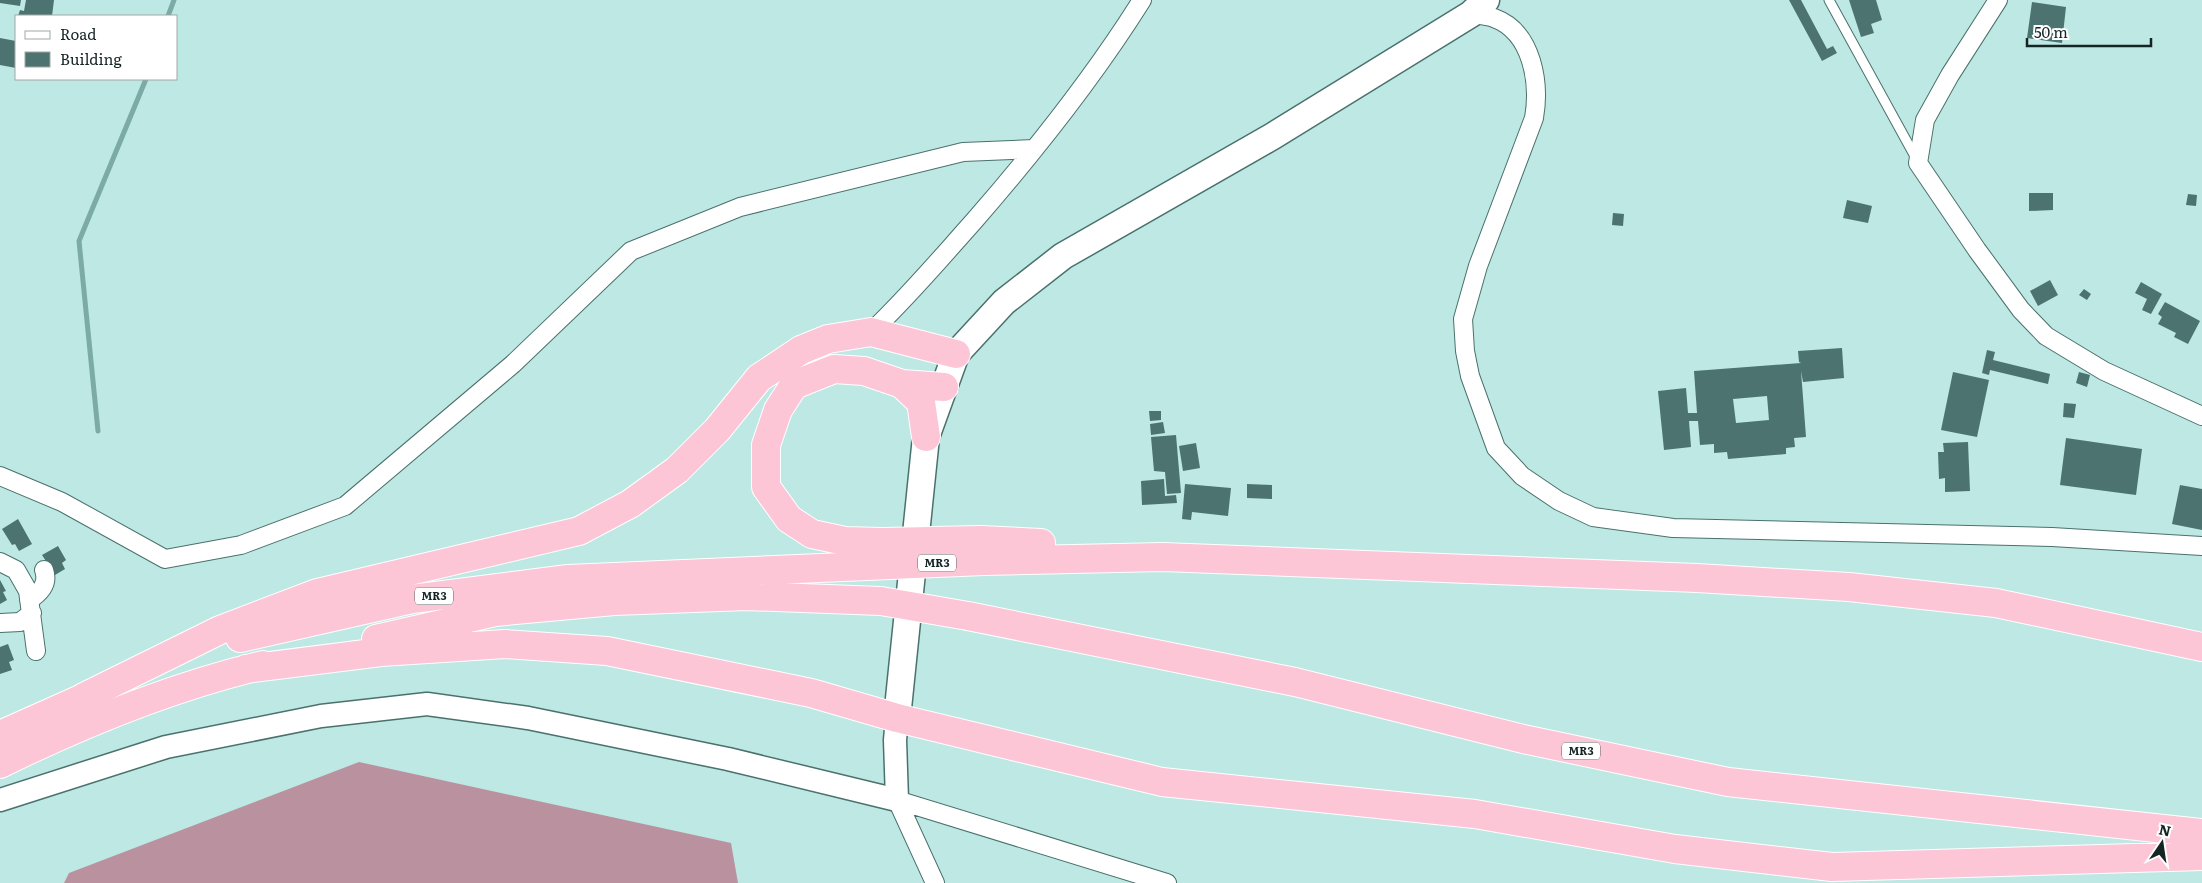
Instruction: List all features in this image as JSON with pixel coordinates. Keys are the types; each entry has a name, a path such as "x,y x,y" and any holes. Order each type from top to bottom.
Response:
{"highway":[{"path":"84,696 220,630 317,593 579,531 630,504 677,470 717,430 759,378 801,350 828,339 870,332 956,354"},
{"path":"886,554 845,541 812,534 789,519 766,487 766,445 778,410 794,385 834,370 864,371 902,384 944,387"},
{"path":"902,384 921,402 926,437"},
{"name":"MR3","path":"0,736 84,696 244,637 412,599 568,579 886,554 982,550 1698,578 1849,587 1996,603 2202,647"},
{"name":"MR3","path":"0,764 54,737 144,702 246,669 495,612 614,601 747,596 881,601 968,616 1295,682 1523,739 1728,782 2202,833"},
{"path":"246,669 381,652 505,644 607,651 811,693 898,718 1162,782 1475,814 1675,849 1832,867 2202,856"}],"main road":[{"path":"898,718 926,437 956,354 1004,302 1062,256 1273,136 1478,7"}],"street":[{"path":"870,332 906,299 1071,104 1142,0"},
{"path":"1998,0 1925,120 1918,163 1977,250 2021,310 2046,336 2104,371 2202,416"},
{"path":"1478,7 1511,28 1524,45 1535,70 1538,98 1534,118 1478,266 1463,319 1465,351 1470,376 1484,417 1496,448 1522,476 1559,501 1593,517 1673,528 2052,537 2202,546"},
{"path":"0,476 62,502 165,560 241,546 345,506 514,364 631,251 740,207 963,152 1034,149"},
{"path":"0,562 16,570 28,591 36,651"},
{"path":"0,623 20,622 40,593 46,576 44,570"},
{"path":"0,800 166,748 322,716 427,704 528,718 719,757 897,800 1167,883"},
{"path":"898,718 895,740 897,800 935,883"}],"lane":[{"path":"1828,0 1918,163"}],"shaded area":[{"path":"359,762 731,843 738,883 64,883 69,873"}],"building":[{"path":"0,0 21,0 20,6 0,3"},
{"path":"26,0 54,0 52,15 18,15 20,10 24,11"},
{"path":"1789,0 1801,0 1827,49 1833,46 1837,53 1822,61"},
{"path":"1849,0 1876,0 1882,20 1871,24 1874,33 1861,37"},
{"path":"2032,2 2066,7 2062,43 2027,38"},
{"path":"0,38 15,41 15,68 0,65"},
{"path":"2029,193 2053,193 2053,210 2029,211"},
{"path":"2188,194 2197,195 2196,206 2186,205"},
{"path":"1847,200 1872,206 1868,223 1843,218"},
{"path":"1613,213 1624,214 1623,226 1612,225"},
{"path":"2050,280 2058,295 2038,306 2030,291"},
{"path":"2141,282 2162,294 2151,314 2142,310 2147,299 2135,293"},
{"path":"2084,289 2091,294 2087,300 2079,295"},
{"path":"2165,302 2200,321 2188,344 2174,337 2176,333 2158,324 2162,317 2158,314"},
{"path":"1842,348 1844,378 1803,382 1801,371 1806,437 1794,438 1795,447 1786,448 1786,454 1728,459 1727,452 1714,453 1714,444 1700,445 1698,421 1689,421 1691,447 1664,450 1658,391 1686,388 1688,413 1697,413 1694,371 1801,363 1799,362 1798,351","holes":["1767,396 1769,420 1736,423 1733,399"]},
{"path":"1987,350 1995,352 1993,360 2050,374 2048,384 1990,370 1989,375 1982,373"},
{"path":"1953,372 1989,380 1977,437 1941,430"},
{"path":"2079,372 2090,375 2087,387 2076,383"},
{"path":"2064,403 2076,404 2074,418 2063,417"},
{"path":"1149,411 1161,411 1161,420 1150,421"},
{"path":"1163,422 1165,433 1151,435 1150,424"},
{"path":"1176,435 1181,493 1167,494 1165,472 1154,471 1151,437"},
{"path":"2066,438 2142,449 2136,495 2060,485"},
{"path":"1968,442 1970,491 1945,492 1945,478 1939,479 1938,452 1944,452 1943,443"},
{"path":"1196,443 1200,468 1183,471 1179,446"},
{"path":"1164,479 1165,496 1176,495 1177,503 1142,505 1141,481"},
{"path":"1185,484 1231,488 1228,516 1192,512 1191,520 1182,519"},
{"path":"1247,484 1272,485 1272,499 1247,498"},
{"path":"2180,485 2202,489 2202,530 2172,524"},
{"path":"18,519 32,544 19,551 15,544 12,545 2,529"},
{"path":"58,546 66,560 62,563 65,569 55,575 42,555"},
{"path":"0,580 6,591 3,592 7,600 0,604"},
{"path":"8,644 14,660 9,662 12,670 0,674 0,647"}],"waterway":[{"path":"168,15 174,0"},
{"path":"98,431 79,241 146,80"}]}
